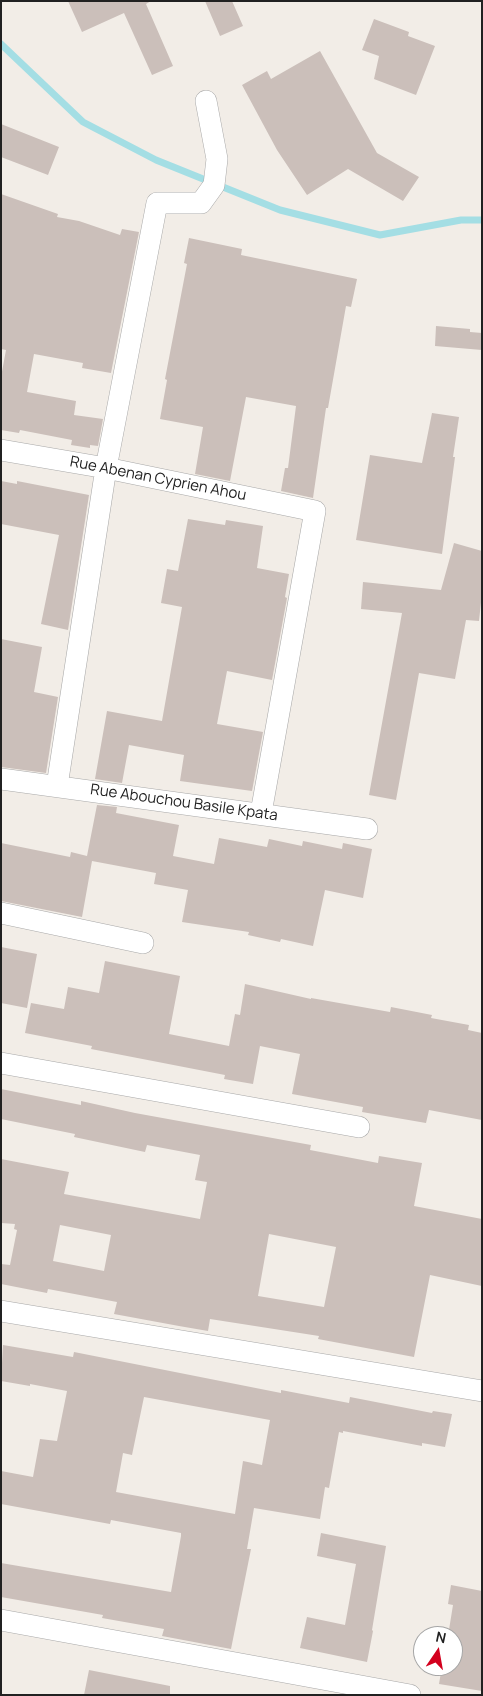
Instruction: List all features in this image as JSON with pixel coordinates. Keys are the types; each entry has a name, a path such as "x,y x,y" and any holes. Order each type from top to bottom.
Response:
{"street":[{"path":"57,786 106,468 157,203 201,203 214,185 217,159 206,101"},
{"name":"Rue Abenan Cyprien Ahou","path":"1,450 106,468 314,511 260,813"},
{"name":"Rue Abouchou Basile Kpata","path":"1,779 366,829"},
{"path":"1,913 143,943"},
{"path":"1,1063 359,1127"},
{"path":"1,1311 482,1391"},
{"path":"1,1620 410,1695"}],"building":[{"path":"68,1 151,1 146,4 173,66 152,75 124,13 82,32"},
{"path":"205,1 232,1 243,26 220,36"},
{"path":"374,19 409,32 408,36 435,46 416,95 374,79 379,56 362,50"},
{"path":"320,51 377,153 419,177 403,201 348,169 307,195 277,150 242,85 267,71 271,79"},
{"path":"1,124 59,147 48,175 1,157"},
{"path":"1,194 58,214 57,217 79,221 120,235 122,229 139,232 111,373 82,368 83,363 34,354 27,392 76,401 74,415 103,419 98,446 90,445 90,448 71,445 72,440 20,430 19,433 1,430 1,377 6,350 1,349"},
{"path":"189,238 242,249 241,255 357,279 351,307 346,306 328,408 326,408 313,498 281,491 285,468 288,468 296,406 246,397 230,481 195,474 203,427 160,419 167,380 165,379 187,264 184,263"},
{"path":"436,326 470,329 470,332 482,333 482,350 435,346"},
{"path":"432,413 459,417 442,554 356,540 370,455 422,463"},
{"path":"1,481 17,484 17,481 89,495 68,630 41,624 59,535 1,524"},
{"path":"188,519 225,525 226,520 263,526 257,568 289,574 285,597 287,598 272,680 227,671 217,724 263,732 252,791 180,781 184,755 129,745 122,783 95,779 107,711 162,721 182,607 161,603 167,569 178,571"},
{"path":"454,543 482,551 482,593 479,621 466,620 455,679 419,673 396,800 369,795 402,613 361,609 363,582 441,590"},
{"path":"1,639 42,647 34,692 58,697 46,773 1,767"},
{"path":"97,805 117,807 116,813 179,825 173,856 214,864 219,838 267,847 269,839 302,846 303,841 342,849 343,843 372,849 363,898 325,890 313,946 281,939 280,942 248,935 249,932 182,922 188,890 154,884 156,873 92,861 82,917 1,901 1,843 70,857 71,852 87,856"},
{"path":"1,947 37,954 27,1008 1,1003"},
{"path":"105,961 180,976 169,1034 229,1046 235,1014 240,1015 245,984 311,999 390,1012 391,1007 432,1015 431,1018 469,1025 468,1030 482,1033 482,1120 429,1110 426,1123 362,1112 363,1107 292,1094 300,1054 260,1046 253,1084 224,1079 225,1075 91,1049 92,1046 25,1033 31,1003 64,1009 68,987 99,993"},
{"path":"1,1089 81,1105 81,1101 135,1113 311,1145 310,1150 378,1163 379,1156 422,1163 414,1206 482,1219 482,1286 430,1275 414,1357 318,1339 319,1336 210,1319 208,1331 179,1326 114,1314 117,1302 48,1289 47,1293 1,1284 1,1264 10,1265 17,1230 14,1229 15,1224 1,1223 1,1159 69,1172 64,1194 200,1219 207,1182 195,1180 200,1155 147,1145 145,1152 74,1137 75,1134 1,1119","holes":["60,1225 111,1235 104,1271 53,1261","269,1234 336,1247 324,1307 258,1296"]},
{"path":"3,1345 73,1357 74,1352 281,1393 281,1390 349,1403 350,1397 432,1413 433,1411 452,1414 445,1447 422,1443 422,1446 343,1431 343,1433 339,1432 329,1488 325,1487 320,1519 254,1508 247,1549 251,1549 231,1649 162,1636 164,1629 102,1618 103,1615 1,1597 1,1563 171,1592 181,1533 111,1520 110,1524 1,1504 1,1471 33,1477 40,1439 57,1441 67,1391 1,1381","holes":["144,1397 270,1420 262,1465 243,1461 235,1514 116,1492 123,1453 132,1455"]},
{"path":"321,1533 386,1546 367,1662 300,1648 307,1617 345,1625 356,1564 317,1556"},
{"path":"451,1585 482,1591 482,1691 439,1684 440,1676 463,1676 463,1626 450,1626 453,1605 448,1604"},
{"path":"89,1670 170,1686 170,1695 84,1695"}],"waterway":[{"path":"1,44 83,122 156,160 280,210 380,235 461,220 482,220"}]}
